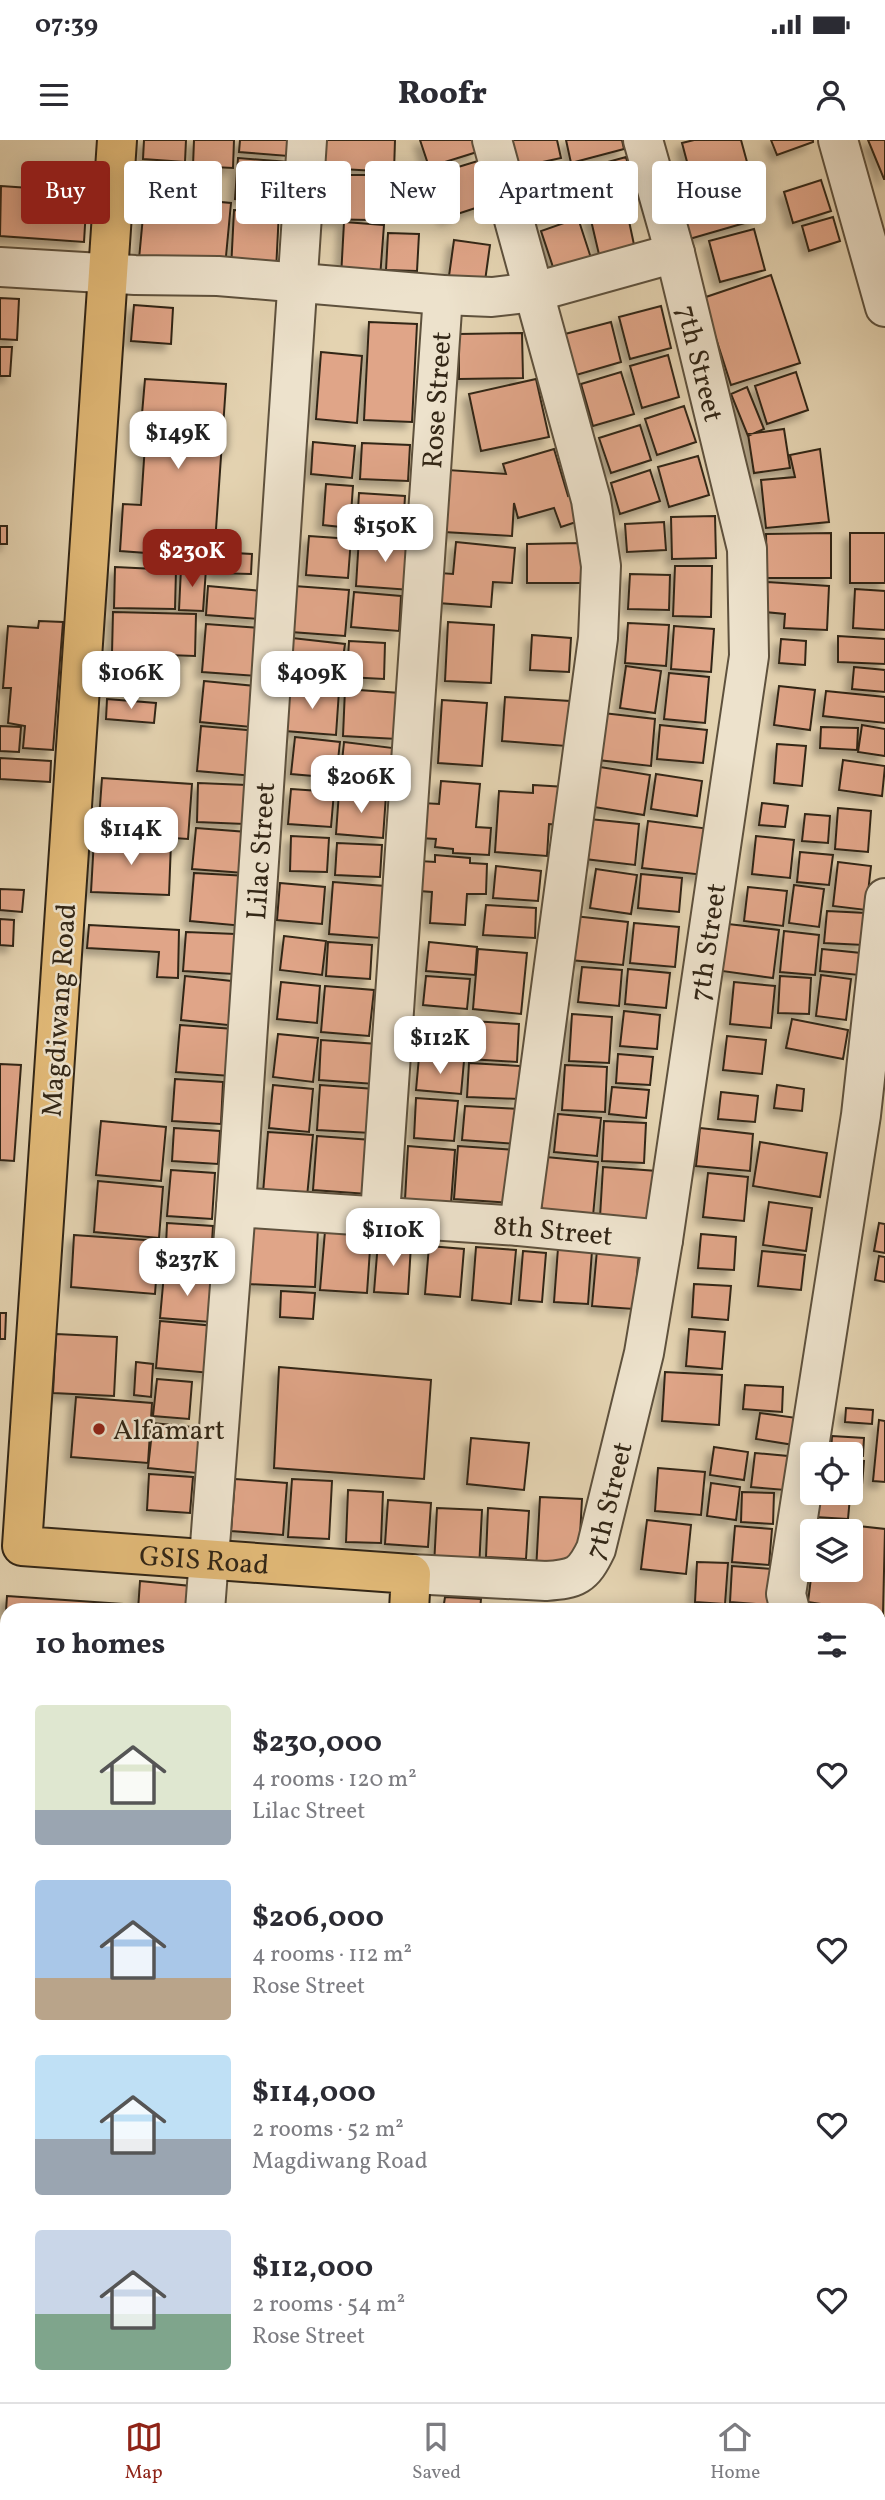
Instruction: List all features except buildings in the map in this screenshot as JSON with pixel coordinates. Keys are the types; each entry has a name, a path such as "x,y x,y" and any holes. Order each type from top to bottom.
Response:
{"main road":[{"name":"Magdiwang Road","path":"11,1545 117,140"},
{"name":"GSIS Road","path":"11,1545 208,1560 410,1592"}],"street":[{"name":"Lilac Street","path":"205,1603 236,1207 307,140"},
{"path":"492,140 591,500 601,566 598,638 519,1226"},
{"name":"7th Street","path":"410,1592 564,1580 579,1576 589,1563 596,1549 644,1353 663,1240 749,656 747,549 675,253 643,140"},
{"path":"838,140 885,307"},
{"path":"0,267 218,276 492,297 535,292 675,253"},
{"name":"Rose Street","path":"380,1215 443,295"},
{"path":"788,1603 786,1594 873,1117 884,915"},
{"name":"8th Street","path":"236,1207 380,1215 663,1240"}],"place":[{"name":"Alfamart","path":"99,1429"}]}
